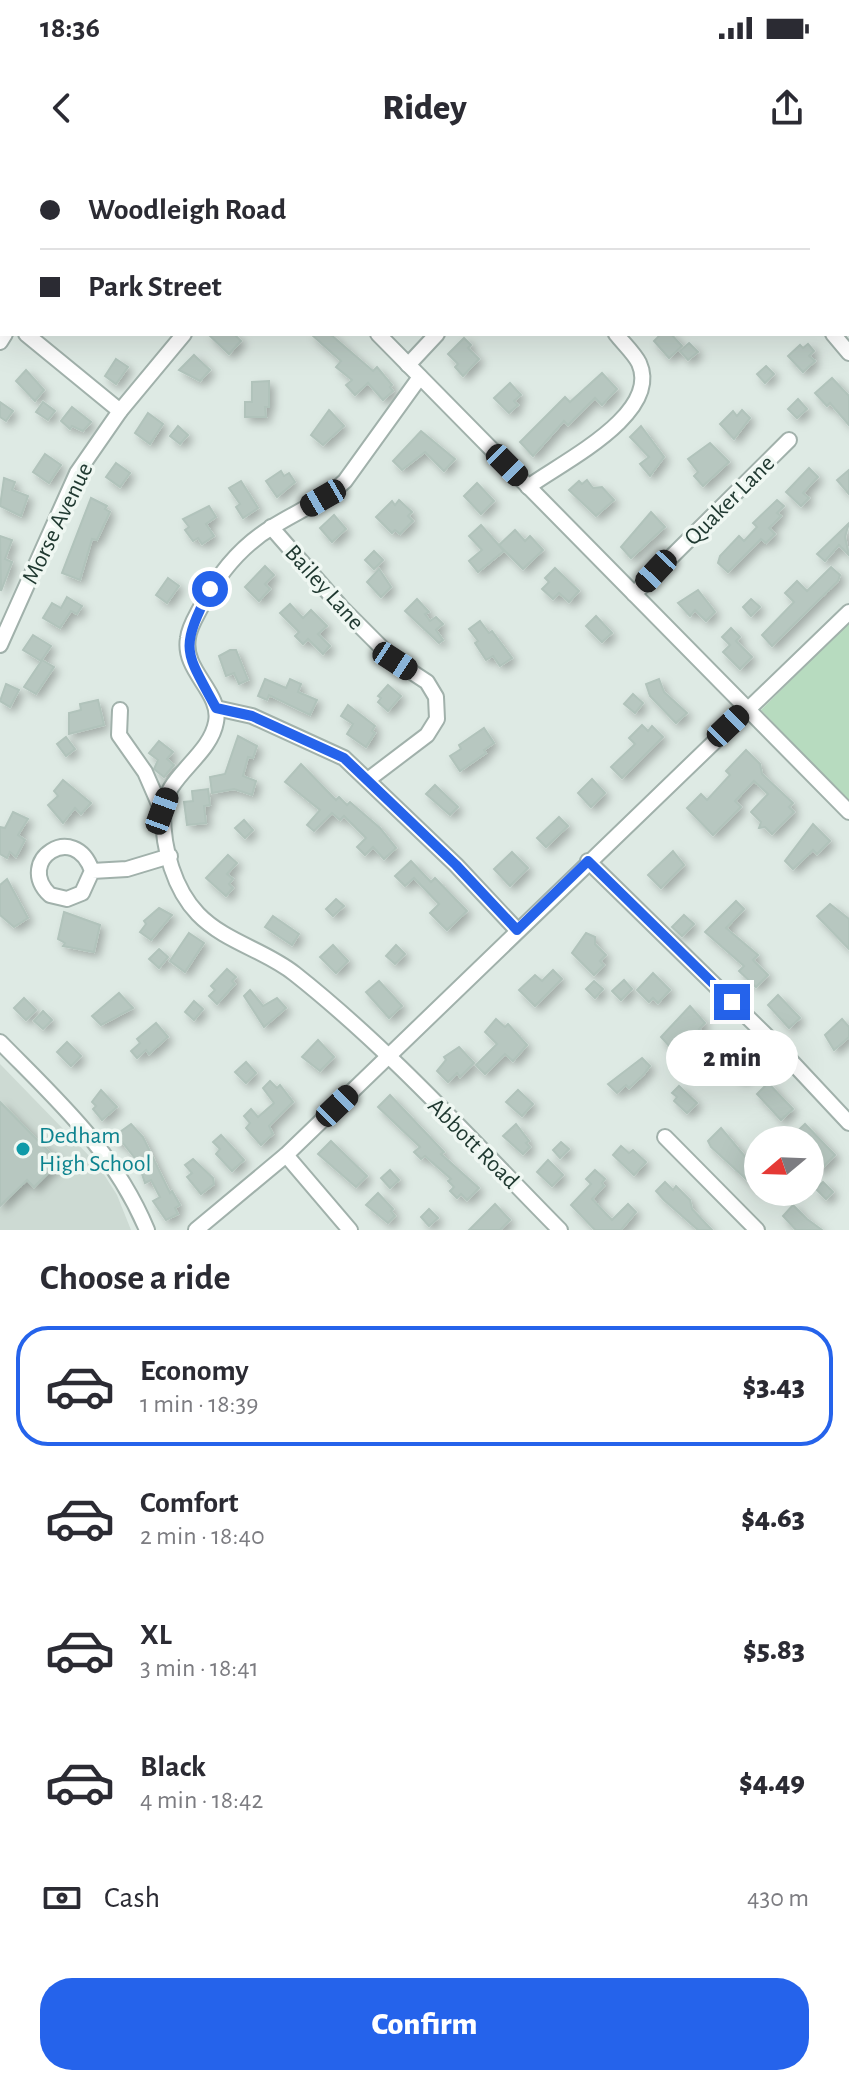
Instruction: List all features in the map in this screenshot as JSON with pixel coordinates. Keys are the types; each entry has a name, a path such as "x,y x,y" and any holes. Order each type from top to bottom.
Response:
{"street":[{"path":"28,336 120,411"},
{"name":"Morse Avenue","path":"0,645 77,473 120,411 182,336"},
{"path":"380,336 849,812"},
{"path":"408,365 435,336"},
{"path":"528,487 609,431 634,407 643,382 638,362 618,336"},
{"path":"835,336 849,353"},
{"path":"162,811 169,792 199,755 216,723 216,708 196,676 187,639 210,589 238,554 271,527 334,491 345,481 420,377"},
{"name":"Quaker Lane","path":"634,594 789,440"},
{"name":"Bailey Lane","path":"271,527 341,607 395,661 427,682 436,697 437,719 427,735 369,779"},
{"path":"196,1230 233,1203 286,1155 849,612"},
{"path":"216,708 252,716 344,758 369,779 517,930"},
{"name":"Abbott Road","path":"120,710 119,735 145,772 162,811 177,885 198,914 217,931 293,972 387,1057 560,1230"},
{"path":"92,871 127,869 170,856"},
{"path":"588,861 776,1045 849,1123"},
{"path":"0,1042 106,1154 132,1195 147,1230"},
{"path":"665,1137 757,1230"},
{"path":"286,1155 350,1230"}],"shaded area":[{"path":"0,1064 98,1165 117,1195 131,1230 0,1230"}],"green space":[{"path":"849,622 849,803 761,710"}],"building":[{"path":"210,336 236,336 241,341 229,354"},
{"path":"313,336 332,336 373,371 377,367 392,385 393,391 383,400 368,383 355,395 346,385 352,380 336,367 341,361"},
{"path":"659,336 673,336 682,346 669,358 654,341"},
{"path":"464,338 471,345 468,348 479,359 463,376 455,367 458,364 448,354"},
{"path":"689,343 698,352 688,360 680,351"},
{"path":"808,344 814,351 809,356 815,361 803,372 788,356 800,345 803,348"},
{"path":"194,355 210,370 200,381 179,370"},
{"path":"116,359 128,367 116,384 105,376"},
{"path":"766,366 774,374 765,383 757,374"},
{"path":"26,370 44,390 35,401 16,381"},
{"path":"602,373 617,389 602,405 595,398 568,425 564,421 533,456 520,442 565,397 570,402"},
{"path":"832,378 849,396 849,425 830,403 827,406 815,393"},
{"path":"269,381 266,417 245,417 245,402 252,402 252,382"},
{"path":"510,383 521,395 514,401 518,405 509,413 494,398"},
{"path":"798,399 807,409 797,418 788,409"},
{"path":"0,402 13,411 6,421 0,417"},
{"path":"43,402 55,411 48,420 36,412"},
{"path":"72,407 91,422 83,431 72,426 70,429 61,421"},
{"path":"329,410 344,426 323,445 311,435"},
{"path":"742,410 750,418 734,439 720,424 733,411 737,416"},
{"path":"148,413 163,424 150,444 135,433"},
{"path":"178,426 188,435 180,444 170,436"},
{"path":"641,426 664,457 650,476 640,464 649,457 630,437"},
{"path":"421,431 455,459 444,471 425,452 402,470 393,461"},
{"path":"710,443 729,462 703,486 694,476 698,472 688,459"},
{"path":"45,454 61,465 49,483 33,472"},
{"path":"116,463 130,473 120,487 106,477"},
{"path":"809,468 818,477 803,493 809,498 801,506 786,492"},
{"path":"849,470 849,494 837,480"},
{"path":"281,471 284,476 289,473 295,482 277,497 266,481"},
{"path":"4,478 15,482 12,490 28,496 21,516 0,506"},
{"path":"587,480 593,488 602,487 614,500 596,516 569,490 579,481 582,484"},
{"path":"241,481 258,508 243,518 236,507 240,504 229,488"},
{"path":"477,483 494,501 481,514 464,496"},
{"path":"91,498 107,506 105,509 110,512 97,540 92,539 80,580 62,573"},
{"path":"399,500 412,512 408,516 413,521 400,534 395,530 392,533 376,517 392,501 395,505"},
{"path":"777,500 784,506 777,513 781,516 769,528 775,534 766,543 761,539 728,572 718,563 720,556 739,536 744,541 757,527 753,523"},
{"path":"209,506 216,517 206,524 214,536 202,544 198,538 193,541 185,530 189,527 183,519"},
{"path":"651,512 665,527 631,558 621,547"},
{"path":"334,515 346,529 332,542 320,528"},
{"path":"849,523 845,537 849,555 839,545 825,561 817,554"},
{"path":"481,525 504,551 478,572 469,561 482,550 469,536"},
{"path":"515,530 525,541 530,536 543,550 523,569 499,545"},
{"path":"0,536 12,540 5,559 12,562 1,591"},
{"path":"374,551 383,560 374,569 365,560"},
{"path":"265,566 274,575 265,584 270,589 259,601 245,587"},
{"path":"831,567 840,575 838,581 772,646 762,635 794,602 785,593 797,581 807,591"},
{"path":"555,568 579,591 569,602 559,593 553,599 542,589 549,582 545,578"},
{"path":"379,569 391,587 381,597 367,582"},
{"path":"168,578 179,586 167,603 156,595"},
{"path":"698,590 715,612 706,621 695,610 690,616 678,603"},
{"path":"67,597 82,606 77,614 71,611 60,628 43,618 52,603 61,608"},
{"path":"417,599 429,612 425,614 430,621 436,617 443,624 436,630 443,640 439,643 405,611"},
{"path":"751,599 760,607 751,616 743,607"},
{"path":"290,604 303,618 311,610 327,626 318,634 330,646 323,654 308,639 303,644 295,636 299,632 280,613"},
{"path":"596,616 612,633 602,642 586,626"},
{"path":"480,621 489,633 492,631 512,658 500,666 493,656 486,660 475,643 478,641 469,629"},
{"path":"731,628 740,637 736,641 752,657 740,669 723,652 730,645 722,637"},
{"path":"33,635 51,646 41,661 23,650"},
{"path":"236,650 248,680 239,684 234,673 226,676 219,656"},
{"path":"42,660 54,667 36,694 24,687"},
{"path":"265,679 286,688 290,679 301,684 298,692 317,700 310,715 269,695 267,700 258,696"},
{"path":"659,679 664,692 687,713 676,723 650,696 646,684"},
{"path":"6,684 19,690 10,707 0,701"},
{"path":"388,685 401,696 388,711 378,702 381,698 378,696"},
{"path":"633,694 643,703 635,713 624,704"},
{"path":"98,700 104,725 69,734 69,713 81,710 80,704"},
{"path":"348,705 375,726 372,731 375,733 366,747 347,734 353,724 341,716"},
{"path":"642,725 648,731 652,726 663,737 622,778 611,767 635,744 629,738"},
{"path":"484,728 494,743 484,750 486,753 460,771 450,756 461,749 459,745"},
{"path":"238,736 257,746 253,758 248,757 243,776 256,781 252,795 234,789 212,793 210,777 225,774"},
{"path":"66,737 75,749 66,756 57,744"},
{"path":"159,741 173,752 167,759 174,765 164,777 154,769 158,760 149,753"},
{"path":"746,750 760,764 762,774 793,803 789,807 794,812 772,834 765,827 759,828 761,822 751,812 768,794 754,781 735,801 741,807 713,835 687,808 701,794 707,800 730,775 726,771"},
{"path":"301,764 336,800 339,797 347,805 350,802 380,828 396,848 384,859 373,847 365,855 357,847 366,838 344,816 340,820 332,813 314,831 307,825 320,810 285,782"},
{"path":"592,779 605,793 591,807 578,793"},
{"path":"63,780 91,803 81,814 75,808 63,823 48,805 58,796 54,791"},
{"path":"435,785 458,807 450,815 426,794"},
{"path":"208,789 210,805 204,806 206,823 187,825 184,802 193,801 192,791"},
{"path":"13,812 28,819 18,835 25,840 16,857 10,852 7,858 0,854 0,827 5,828"},
{"path":"559,817 568,826 546,847 537,838"},
{"path":"244,820 253,830 245,838 235,828"},
{"path":"813,824 830,841 817,854 813,850 793,869 785,861"},
{"path":"673,851 684,865 661,888 648,875"},
{"path":"512,852 528,868 510,886 494,869"},
{"path":"228,855 237,863 227,874 233,879 229,884 233,888 226,896 206,878"},
{"path":"411,861 431,882 435,878 467,911 447,930 430,913 439,904 414,878 405,886 395,876"},
{"path":"7,879 28,918 14,927 0,915 0,885"},
{"path":"336,899 344,906 333,916 326,909"},
{"path":"736,901 744,909 726,928 758,955 753,960 768,975 756,987 739,971 744,966 705,932"},
{"path":"830,904 849,919 849,949 817,916"},
{"path":"159,908 172,915 151,940 140,932 146,924 144,921"},
{"path":"64,912 100,925 94,952 63,946 65,943 58,939"},
{"path":"684,915 694,924 682,936 672,927"},
{"path":"273,916 299,934 292,945 265,927"},
{"path":"189,933 204,943 185,972 170,961"},
{"path":"586,933 595,937 595,944 606,955 600,961 604,965 594,975 572,953"},
{"path":"333,945 348,961 336,973 320,957"},
{"path":"396,945 405,954 395,964 386,956"},
{"path":"159,949 168,957 159,968 149,959"},
{"path":"227,969 236,977 232,981 235,984 217,1004 209,996 215,990 211,986"},
{"path":"553,970 562,979 535,1006 519,990 535,975 542,981"},
{"path":"653,973 670,990 658,1003 653,998 649,1002 637,990"},
{"path":"624,980 632,989 621,1000 612,991"},
{"path":"379,981 402,1006 389,1018 366,992"},
{"path":"594,981 603,989 595,998 586,989"},
{"path":"250,990 263,1006 277,998 286,1008 264,1027 244,996"},
{"path":"119,993 133,1008 101,1025 92,1016"},
{"path":"778,995 800,1018 789,1028 768,1005"},
{"path":"24,998 36,1010 26,1020 14,1008"},
{"path":"194,1001 203,1009 194,1020 185,1012"},
{"path":"690,1006 705,1023 699,1029 703,1033 696,1040 688,1032 671,1048 661,1037"},
{"path":"43,1011 52,1020 43,1029 34,1021"},
{"path":"496,1019 505,1027 508,1024 527,1045 513,1061 505,1054 485,1074 476,1065 497,1044 485,1032"},
{"path":"842,1019 849,1027 849,1037 834,1050 825,1035"},
{"path":"156,1023 168,1037 149,1054 146,1050 137,1058 131,1051 140,1043 137,1039"},
{"path":"318,1040 334,1057 320,1071 302,1057"},
{"path":"67,1042 81,1056 71,1066 57,1052"},
{"path":"459,1047 474,1063 460,1077 457,1073 448,1082 437,1071 446,1060 444,1057"},
{"path":"736,1053 752,1070 742,1080 720,1061 727,1054 731,1058"},
{"path":"642,1058 650,1066 629,1088 626,1085 617,1093 608,1084"},
{"path":"246,1062 256,1073 246,1083 235,1072"},
{"path":"270,1081 277,1088 280,1085 293,1102 269,1126 273,1134 261,1145 246,1128 250,1123 244,1116 251,1109 258,1117 274,1103 263,1088"},
{"path":"768,1083 793,1109 781,1120 757,1094"},
{"path":"679,1086 697,1103 687,1113 674,1101 677,1097 672,1093"},
{"path":"101,1090 117,1107 102,1120 93,1109 96,1106 92,1102"},
{"path":"518,1090 533,1104 522,1116 506,1102"},
{"path":"390,1095 444,1152 441,1154 479,1188 467,1200 461,1194 457,1198 450,1191 454,1187 448,1181 451,1179 425,1156 421,1159 414,1152 420,1147 378,1107"},
{"name":"Dedham High School","path":"0,1102 59,1162 34,1187 27,1180 0,1206"},
{"path":"131,1124 143,1137 170,1193 172,1191 180,1205 175,1208 178,1214 166,1220 153,1201 160,1197 151,1180 145,1183 138,1162 122,1142 119,1144 113,1137"},
{"path":"516,1124 529,1141 526,1143 530,1147 523,1154 503,1136"},
{"path":"721,1128 744,1155 744,1177 711,1147 708,1141"},
{"path":"221,1135 244,1160 232,1171 216,1154 220,1149 213,1142"},
{"path":"331,1141 367,1176 356,1187 318,1154"},
{"path":"561,1142 569,1149 560,1158 553,1150"},
{"path":"824,1144 835,1155 824,1166"},
{"path":"621,1146 629,1153 633,1150 646,1162 634,1175 613,1155"},
{"path":"193,1159 213,1178 214,1184 201,1194 187,1177 192,1173 185,1165"},
{"path":"548,1160 563,1175 552,1186 537,1172"},
{"path":"390,1170 399,1180 390,1188 381,1178"},
{"path":"595,1170 605,1179 602,1183 604,1186 592,1199 612,1220 628,1204 636,1212 621,1230 595,1230 571,1205 591,1184 586,1179"},
{"path":"665,1182 673,1190 676,1186 690,1200 692,1209 712,1230 698,1230 664,1200 656,1191"},
{"path":"824,1183 833,1192 826,1199 824,1197"},
{"path":"378,1193 393,1209 391,1211 395,1216 388,1223 366,1205"},
{"path":"495,1204 510,1220 500,1230 469,1230"},
{"path":"794,1206 822,1230 796,1230 783,1216"},
{"path":"429,1209 438,1218 429,1226 421,1217"}],"place":[{"name":"Dedham High School","path":"23,1149"}],"route":[{"path":"210,589 187,639 196,676 216,708 252,716 344,758 456,865 517,930 588,861 732,1002"}]}
